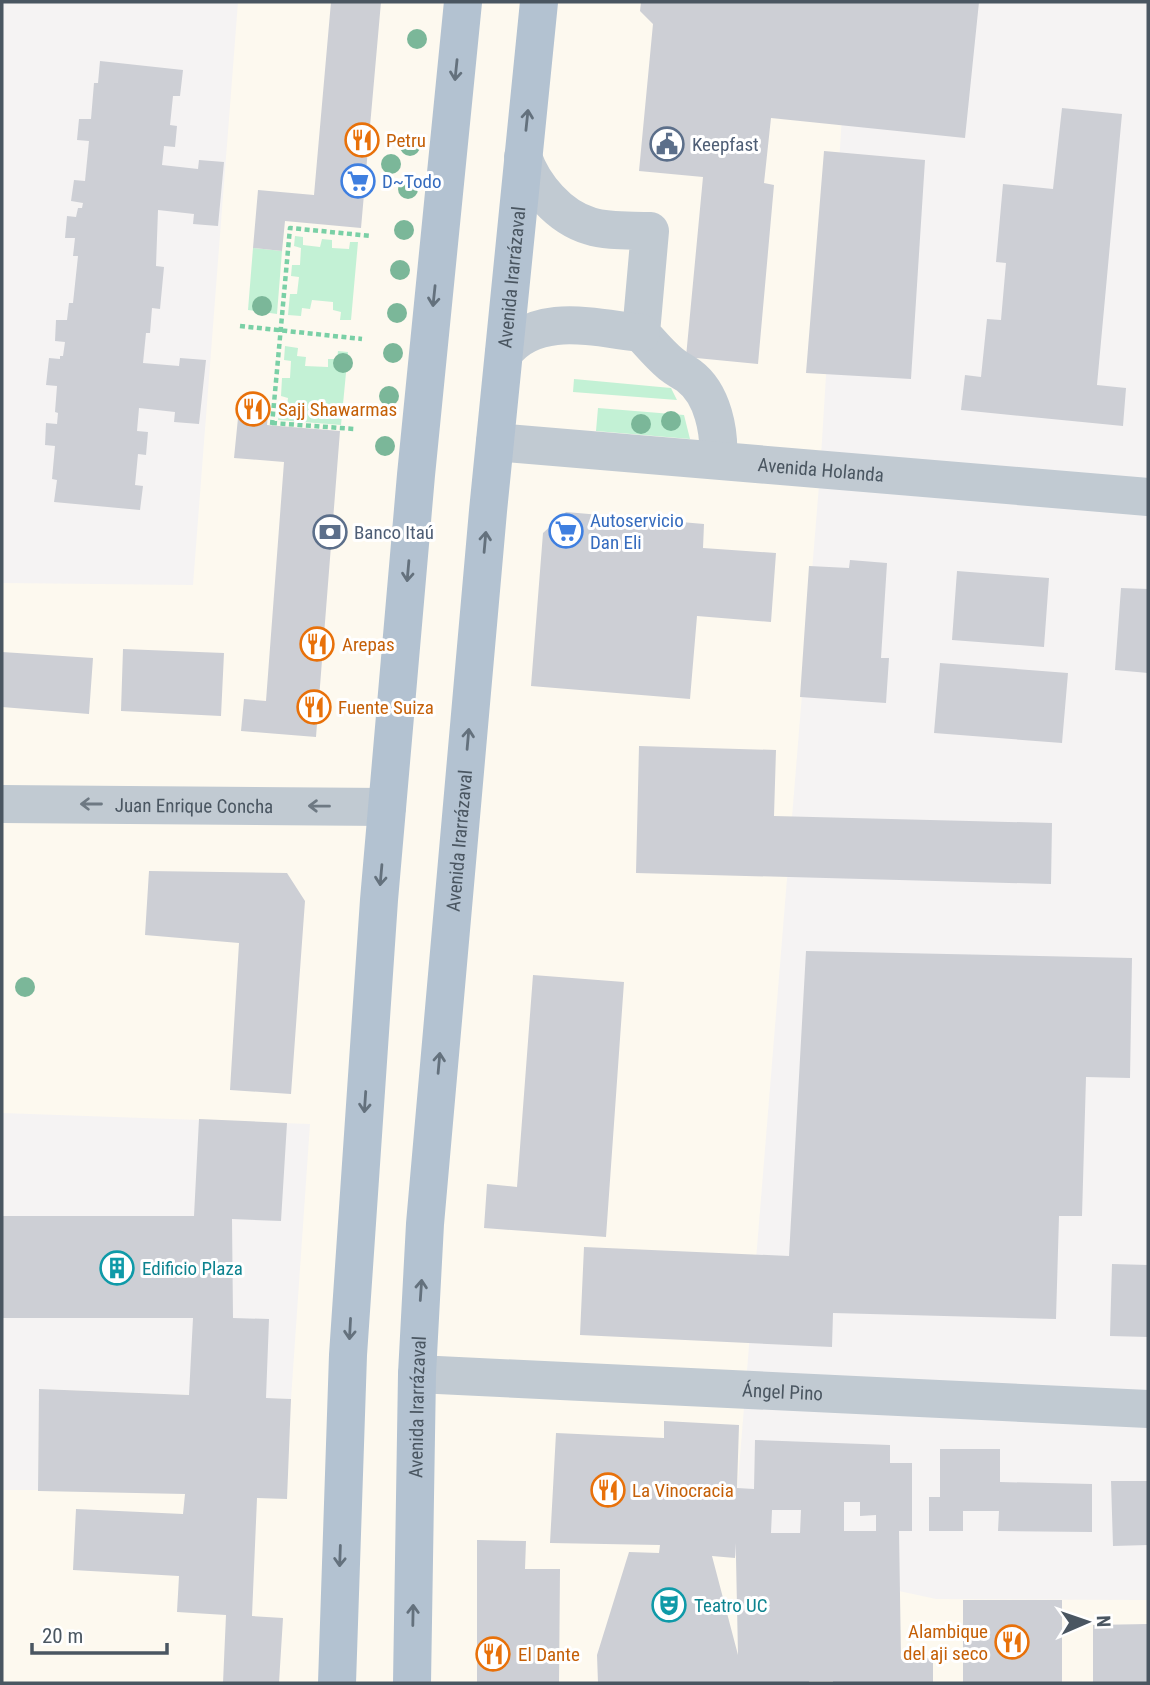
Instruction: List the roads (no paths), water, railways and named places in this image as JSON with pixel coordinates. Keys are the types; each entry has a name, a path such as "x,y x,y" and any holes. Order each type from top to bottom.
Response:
{"main road":[{"path":"337,1683 344,1440 352,1286 387,807 416,475 463,2"},
{"name":"Avenida Irarrázaval","path":"412,1683 416,1374 425,1224 495,442 538,2"}],"street":[{"path":"523,157 536,185 569,217 591,227 650,232 641,333"},
{"path":"504,353 516,338 547,326 641,333 658,353 703,390 718,432 718,460"},
{"name":"Avenida Holanda","path":"495,442 1148,497"},
{"name":"Juan Enrique Concha","path":"2,804 387,807"},
{"name":"Ángel Pino","path":"416,1374 1148,1409"}],"place":[{"name":"Petru","path":"362,140"},
{"name":"Keepfast","path":"667,144"},
{"name":"D~Todo","path":"358,181"},
{"name":"Sajj Shawarmas","path":"253,409"},
{"name":"Autoservicio Dan Eli","path":"566,531"},
{"name":"Banco Itaú","path":"330,532"},
{"name":"Arepas","path":"317,644"},
{"name":"Fuente Suiza","path":"314,707"},
{"name":"Edificio Plaza","path":"117,1268"},
{"name":"La Vinocracia","path":"608,1490"},
{"name":"Teatro UC","path":"669,1605"},
{"name":"Alambique del aji seco","path":"1012,1642"},
{"name":"El Dante","path":"493,1654"}]}
